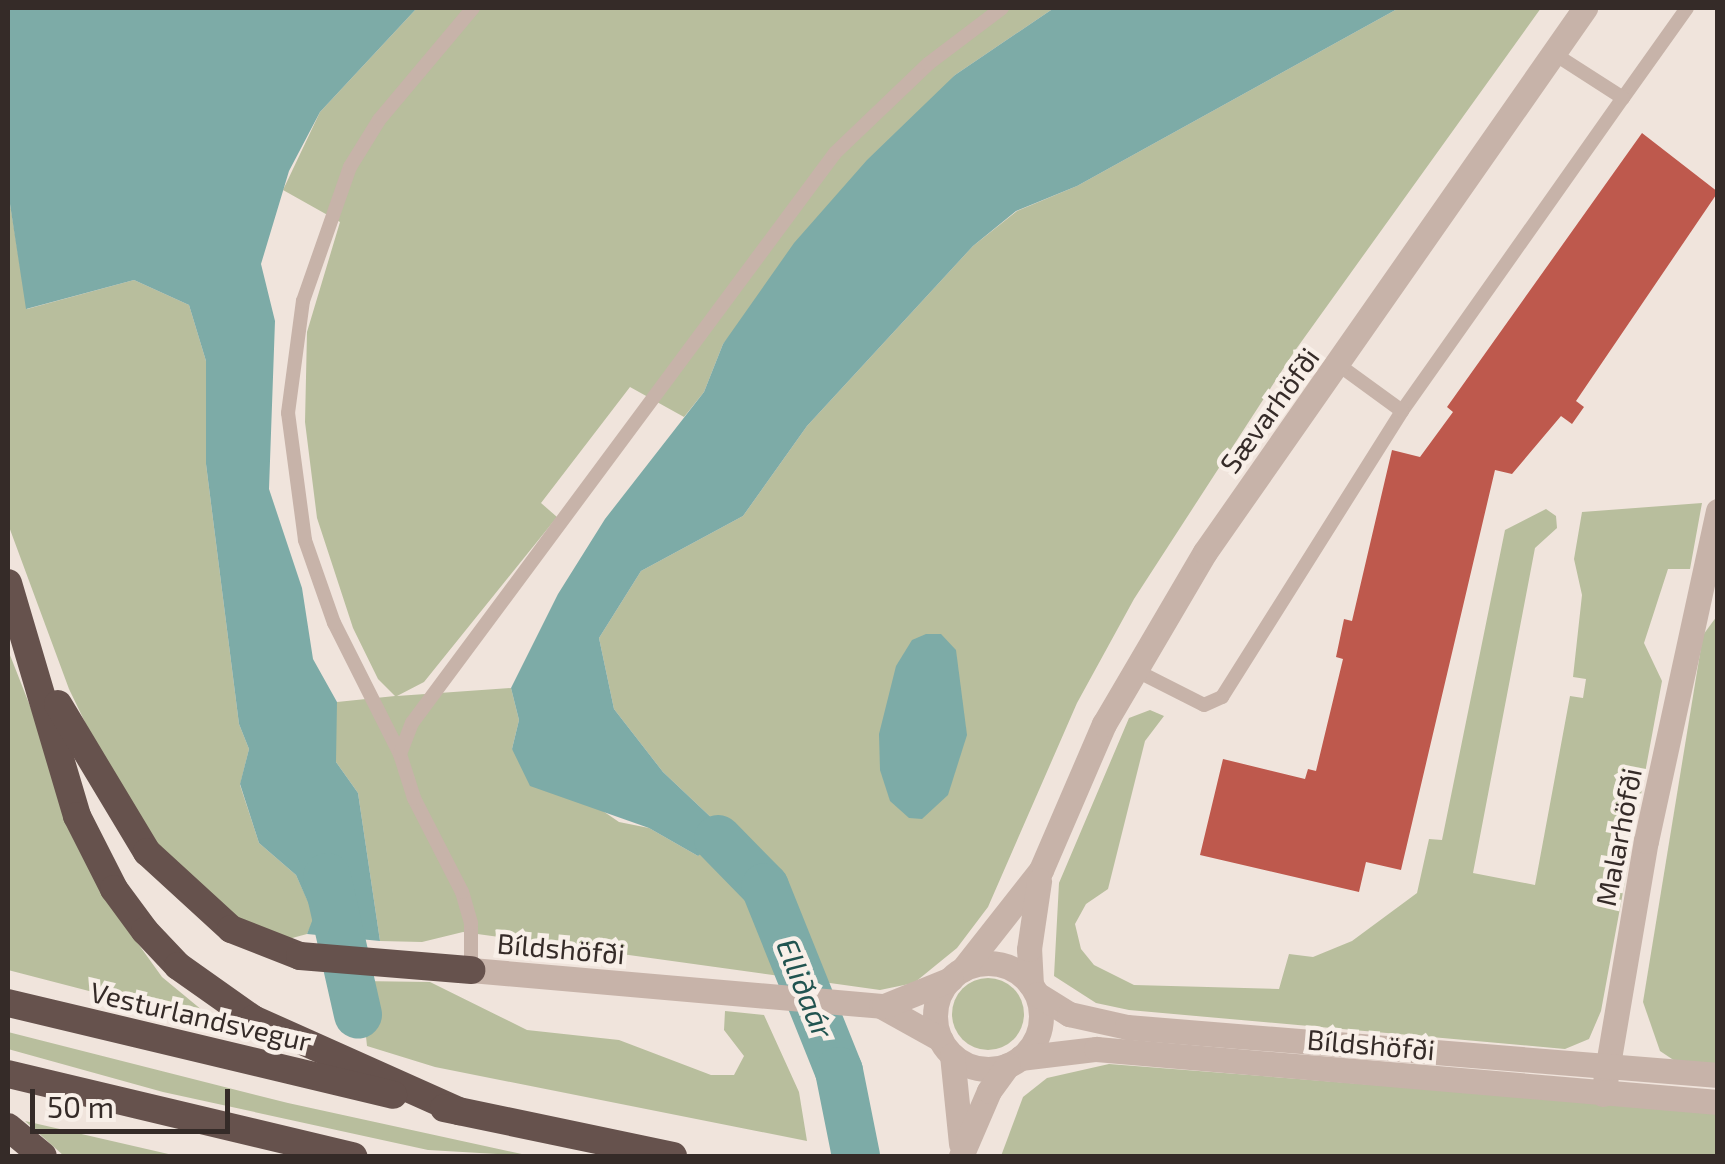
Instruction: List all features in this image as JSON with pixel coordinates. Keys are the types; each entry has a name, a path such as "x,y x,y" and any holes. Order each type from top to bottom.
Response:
{"highway":[{"path":"8,582 78,816 114,889 144,931 178,966 253,1019 459,1111"},
{"path":"23,630 78,745 170,880 231,929 300,956 471,970"},
{"name":"Vesturlandsvegur","path":"8,1003 459,1111 672,1156"},
{"path":"8,1074 353,1156"},
{"path":"8,1127 44,1156"}],"street":[{"name":"Sævarhöfði","path":"1034,989 1029,949 1041,870 1080,772 1134,670 1205,552 1339,366 1585,8"},
{"name":"Malarhöfði","path":"1603,1094 1708,593 1718,511"},
{"name":"Sævarhöfði","path":"957,974 1041,870"},
{"name":"Bíldshöfði","path":"471,970 884,1006 957,974 1008,966 1068,1014 1127,1027 1718,1075"},
{"path":"957,974 936,1007 946,1047 961,1156"},
{"path":"961,1156 1041,1022 1034,989"},
{"name":"Bíldshöfði","path":"884,1006 979,1068 1096,1050 1718,1102"}],"lane":[{"path":"471,970 471,923 462,892 414,798 400,754 334,623 304,540 288,413 303,300 350,167 380,120 474,8"},
{"path":"400,754 425,704 550,545 756,252 835,153 928,64 1002,8"},
{"path":"1134,670 1204,705 1222,697 1402,411 1686,8"},
{"path":"1553,52 1623,98"},
{"path":"1339,366 1402,411"}],"green space":[{"path":"417,8 1054,8 955,75 723,344 704,392 684,417 630,387 541,503 557,517 424,682 397,696 511,688 519,720 512,749 619,822 649,828 698,856 717,823 663,772 614,709 599,638 641,571 743,516 807,426 973,246 1017,211 1077,186 1399,8 1541,8 1294,352 1134,599 1077,703 988,907 957,948 914,983 880,990 463,932 422,942 380,941 358,793 336,762 331,734 337,702 395,696 378,679 353,628 317,518 305,422 307,332 340,222 283,190 320,112"},
{"path":"8,191 27,309 134,280 189,305 206,361 206,464 239,724 249,749 240,785 259,843 296,875 315,917 307,934 281,941 240,925 162,858 110,774 69,689 8,524"},
{"path":"1702,503 1690,569 1668,569 1644,643 1662,681 1601,1011 1589,1039 1565,1049 1129,1010 1096,1003 1054,976 1059,883 1129,718 1150,710 1164,716 1145,741 1108,889 1086,904 1075,924 1081,949 1094,965 1134,985 1279,989 1289,954 1313,957 1352,941 1417,893 1429,839 1442,840 1505,530 1546,509 1556,516 1557,528 1535,548 1473,873 1535,885 1570,696 1583,698 1586,679 1573,677 1582,595 1574,559 1582,512"},
{"path":"1717,616 1717,1065 1678,1063 1660,1051 1643,1002 1703,635"},
{"path":"8,650 106,899 162,977 220,1025 8,970"},
{"path":"988,978 1014,988 1024,1014 1014,1040 988,1050 962,1040 952,1014 962,988"},
{"path":"360,981 430,982 527,1030 619,1040 711,1075 734,1075 744,1056 724,1030 725,1011 764,1015 799,1092 807,1141 435,1067 367,1046"},
{"path":"8,1032 288,1103 531,1156 428,1150 163,1092 8,1049"},
{"path":"1109,1064 1717,1112 1717,1156 1001,1156 1023,1097 1047,1078"},
{"path":"25,1121 177,1156 64,1156"}],"water":[{"path":"8,8 417,8 320,112 289,171 261,264 275,321 269,489 302,588 313,659 337,702 336,762 358,793 380,941 307,934 314,916 296,875 259,843 240,784 249,749 239,724 206,464 206,361 189,305 134,280 26,309 8,191"},
{"path":"1054,8 1399,8 1077,186 1016,211 973,246 807,426 743,516 641,571 599,638 614,709 663,772 717,823 718,839 698,856 649,828 530,786 512,749 519,720 511,688 558,594 605,519 704,392 723,344 794,243 867,160 955,75"},
{"path":"926,634 941,634 956,650 967,735 948,795 922,819 909,818 890,801 880,770 879,734 896,666 912,640"}],"building":[{"path":"1642,133 1718,192 1576,401 1584,407 1572,424 1561,416 1512,474 1495,470 1401,870 1366,862 1359,892 1200,855 1223,759 1305,779 1308,769 1316,771 1343,659 1336,657 1344,619 1352,621 1392,450 1420,457 1453,412 1447,407"}],"waterway":[{"name":"Elliðaár","path":"718,839 765,887 839,1071 856,1156"},
{"name":"Elliðaár","path":"327,877 358,1015"}]}
